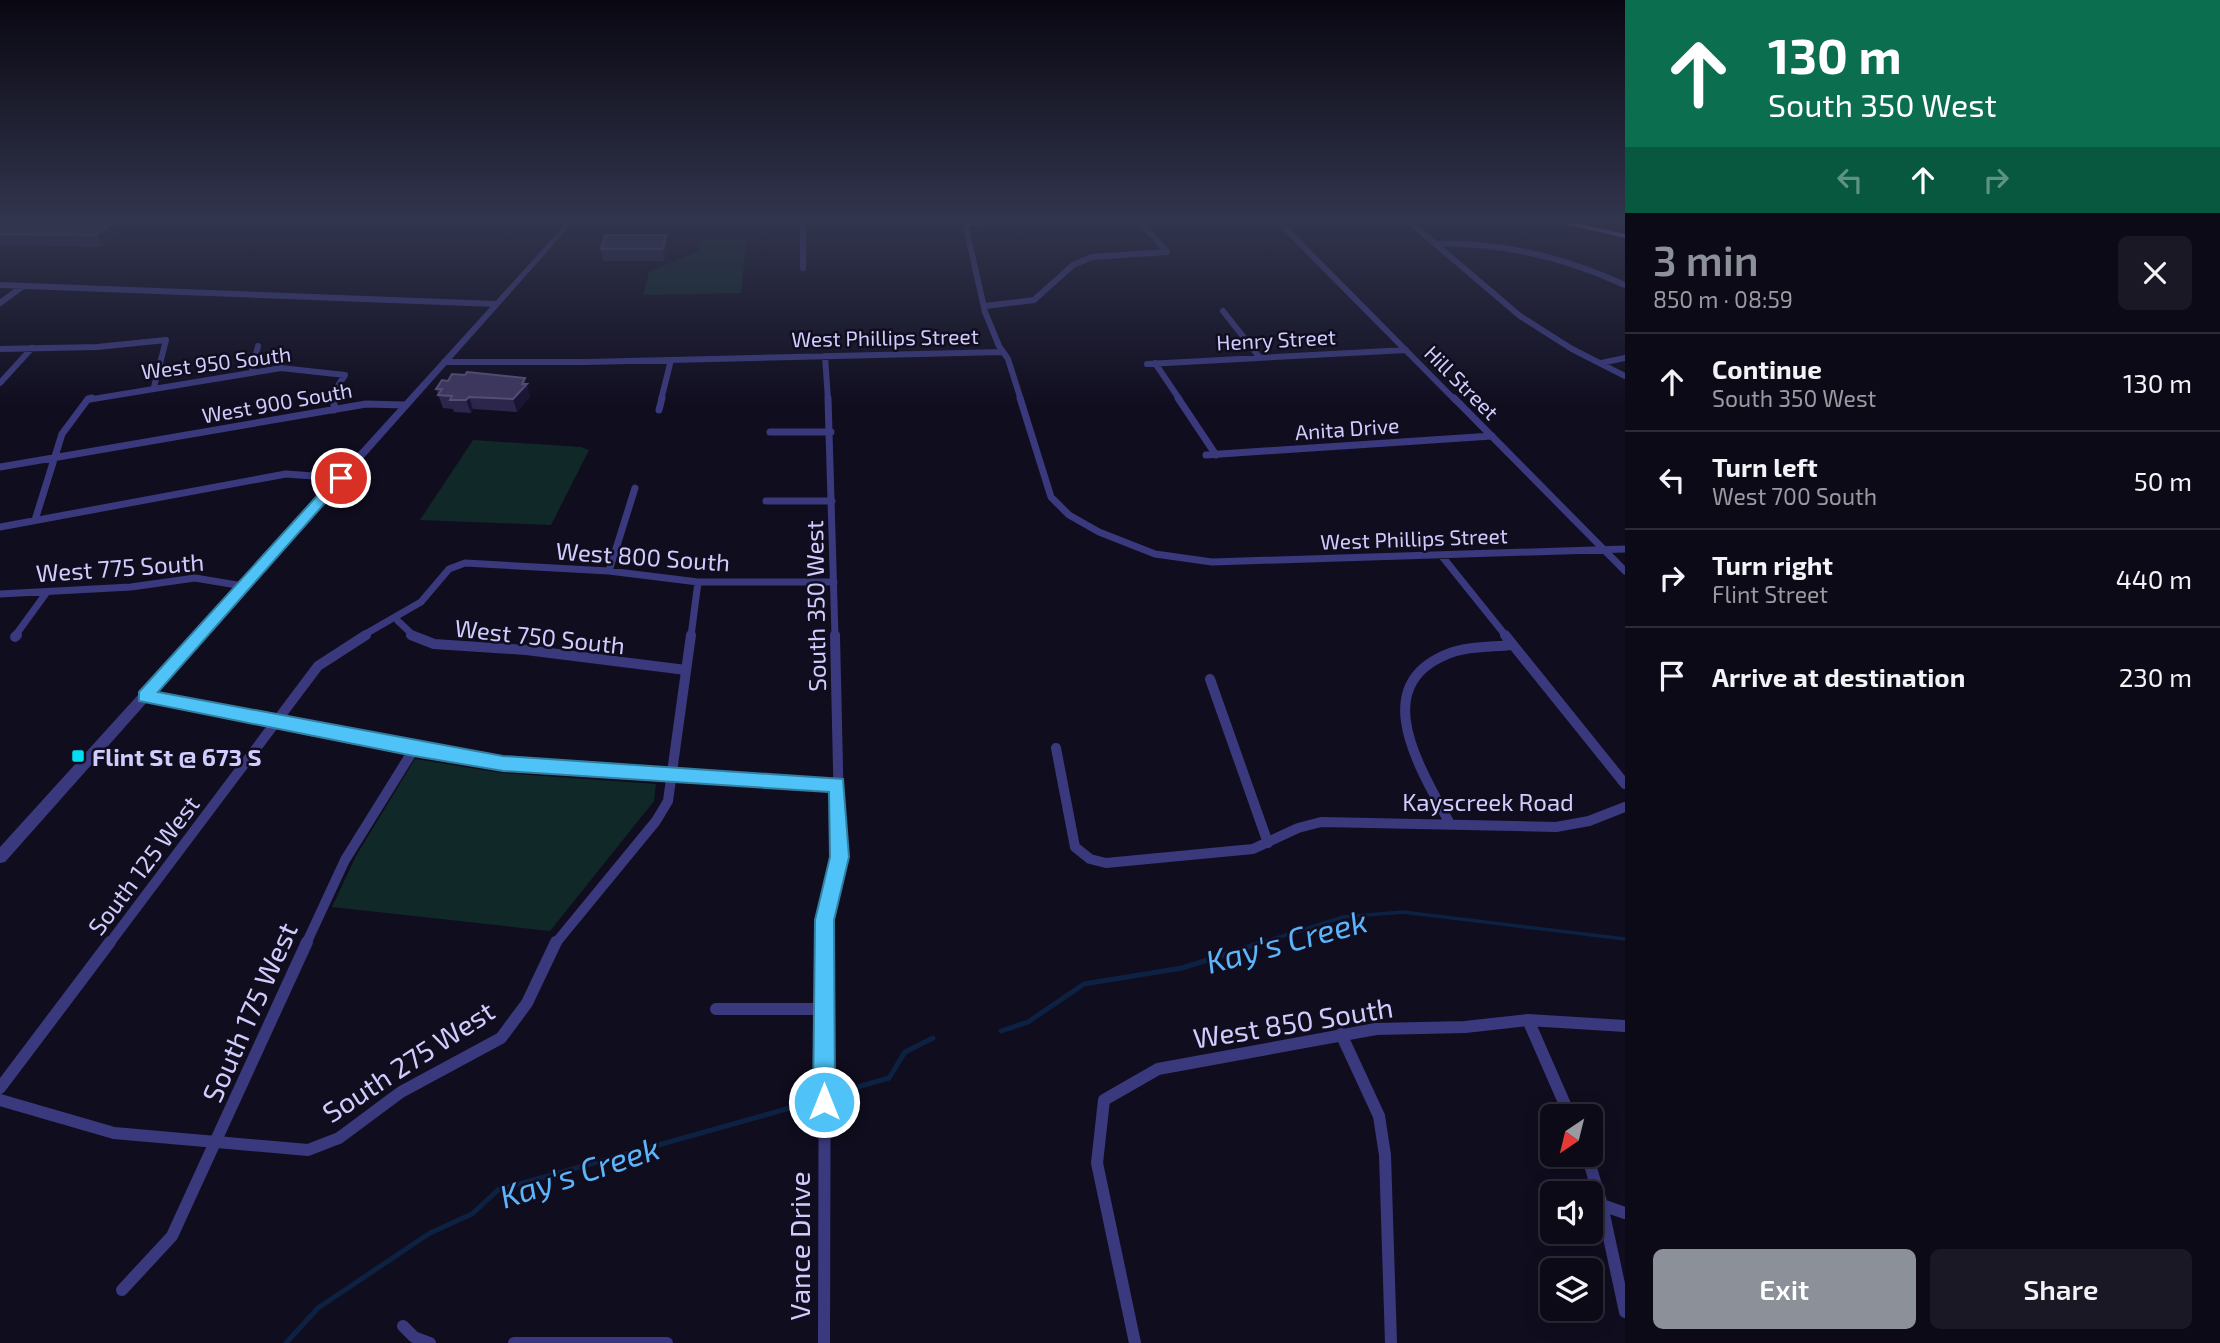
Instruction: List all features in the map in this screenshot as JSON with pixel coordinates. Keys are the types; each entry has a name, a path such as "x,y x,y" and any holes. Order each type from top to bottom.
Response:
{"street":[{"path":"0,857 517,281"},
{"path":"979,281 985,306 1002,352"},
{"path":"985,306 1034,300 1056,281"},
{"name":"Hill Street","path":"1337,281 1625,571"},
{"path":"1478,281 1520,316 1625,376"},
{"path":"0,285 496,304"},
{"path":"0,303 23,286"},
{"path":"1223,311 1260,358"},
{"path":"0,349 97,347 166,340 154,387"},
{"path":"252,371 257,346"},
{"path":"0,383 32,348"},
{"name":"Henry Street","path":"1147,363 1406,350"},
{"name":"West Phillips Street","path":"444,362 1002,352 1009,359 1051,497 1069,515 1099,532 1155,554 1202,562 1625,549"},
{"name":"South 350 West","path":"825,356 831,432 840,857"},
{"path":"1601,363 1625,358"},
{"path":"659,410 671,360"},
{"path":"1155,363 1216,455"},
{"name":"West 950 South","path":"35,520 62,434 88,399 252,371 296,368 345,375 334,392 334,410"},
{"name":"West 900 South","path":"0,467 366,404 405,405"},
{"path":"770,432 831,432"},
{"name":"Anita Drive","path":"1206,455 1492,436"},
{"path":"0,527 286,474 302,472 341,478"},
{"path":"609,571 635,488"},
{"path":"765,501 832,501"},
{"path":"1441,555 1625,784"},
{"name":"West 800 South","path":"449,569 465,563 609,571 698,582 834,582"},
{"name":"South 125 West","path":"0,1088 318,666 351,640 398,621 422,604 449,569"},
{"name":"West 775 South","path":"0,594 195,578 243,586"},
{"name":"South 275 West","path":"0,1100 114,1133 308,1150 339,1138 401,1092 475,1055 501,1038 527,1003 556,941 656,821 668,801 698,582"},
{"path":"15,637 47,592"},
{"name":"West 750 South","path":"398,621 411,635 434,644 526,650 685,670"},
{"path":"1450,824 1404,727 1404,699 1418,672 1439,657 1466,649 1512,645"},
{"path":"1210,678 1268,844"},
{"path":"145,696 414,749 503,763 673,777 837,785"},
{"name":"Kayscreek Road","path":"1056,748 1075,847 1090,859 1106,863 1253,849 1298,828 1321,822 1565,826 1625,807"},
{"name":"South 175 West","path":"122,1290 172,1236 345,860 414,749"},
{"name":"Vance Drive","path":"824,1343 825,920 840,857"},
{"path":"716,1009 824,1009"},
{"path":"1528,1020 1565,1104"},
{"name":"West 850 South","path":"1135,1343 1097,1163 1104,1100 1158,1069 1376,1028 1465,1027 1528,1020 1625,1026"},
{"path":"1340,1034 1362,1073 1379,1116 1385,1154 1391,1343"},
{"path":"1603,1205 1625,1213"},
{"path":"1603,1210 1625,1312"},
{"path":"403,1326 414,1337 430,1343"},
{"path":"514,1343 667,1343"}],"green space":[{"path":"647,281 742,281 741,293 643,295"},
{"path":"473,440 581,447 589,450 551,525 420,520"},
{"path":"415,759 502,773 656,784 654,801 550,931 332,907 356,856"}],"building":[{"path":"467,372 525,378 522,384 527,384 513,399 469,397 466,400 450,400 452,396 438,395 442,389 436,389 442,380 448,381 452,374 465,375"}],"waterway":[{"name":"Kay's Creek","path":"1258,944 1343,917 1403,912 1625,939"},
{"name":"Kay's Creek","path":"1001,1031 1028,1022 1084,984 1182,968 1264,942"},
{"name":"Kay's Creek","path":"847,1090 889,1078 905,1052 933,1038"},
{"name":"Kay's Creek","path":"286,1343 318,1308 430,1233 472,1214 498,1190 790,1108"}],"place":[{"name":"Flint St @ 673 S","path":"78,756"}],"route":[{"path":"341,478 145,696 414,749 503,763 785,784 837,785 840,857 825,920 824,1102"}]}
